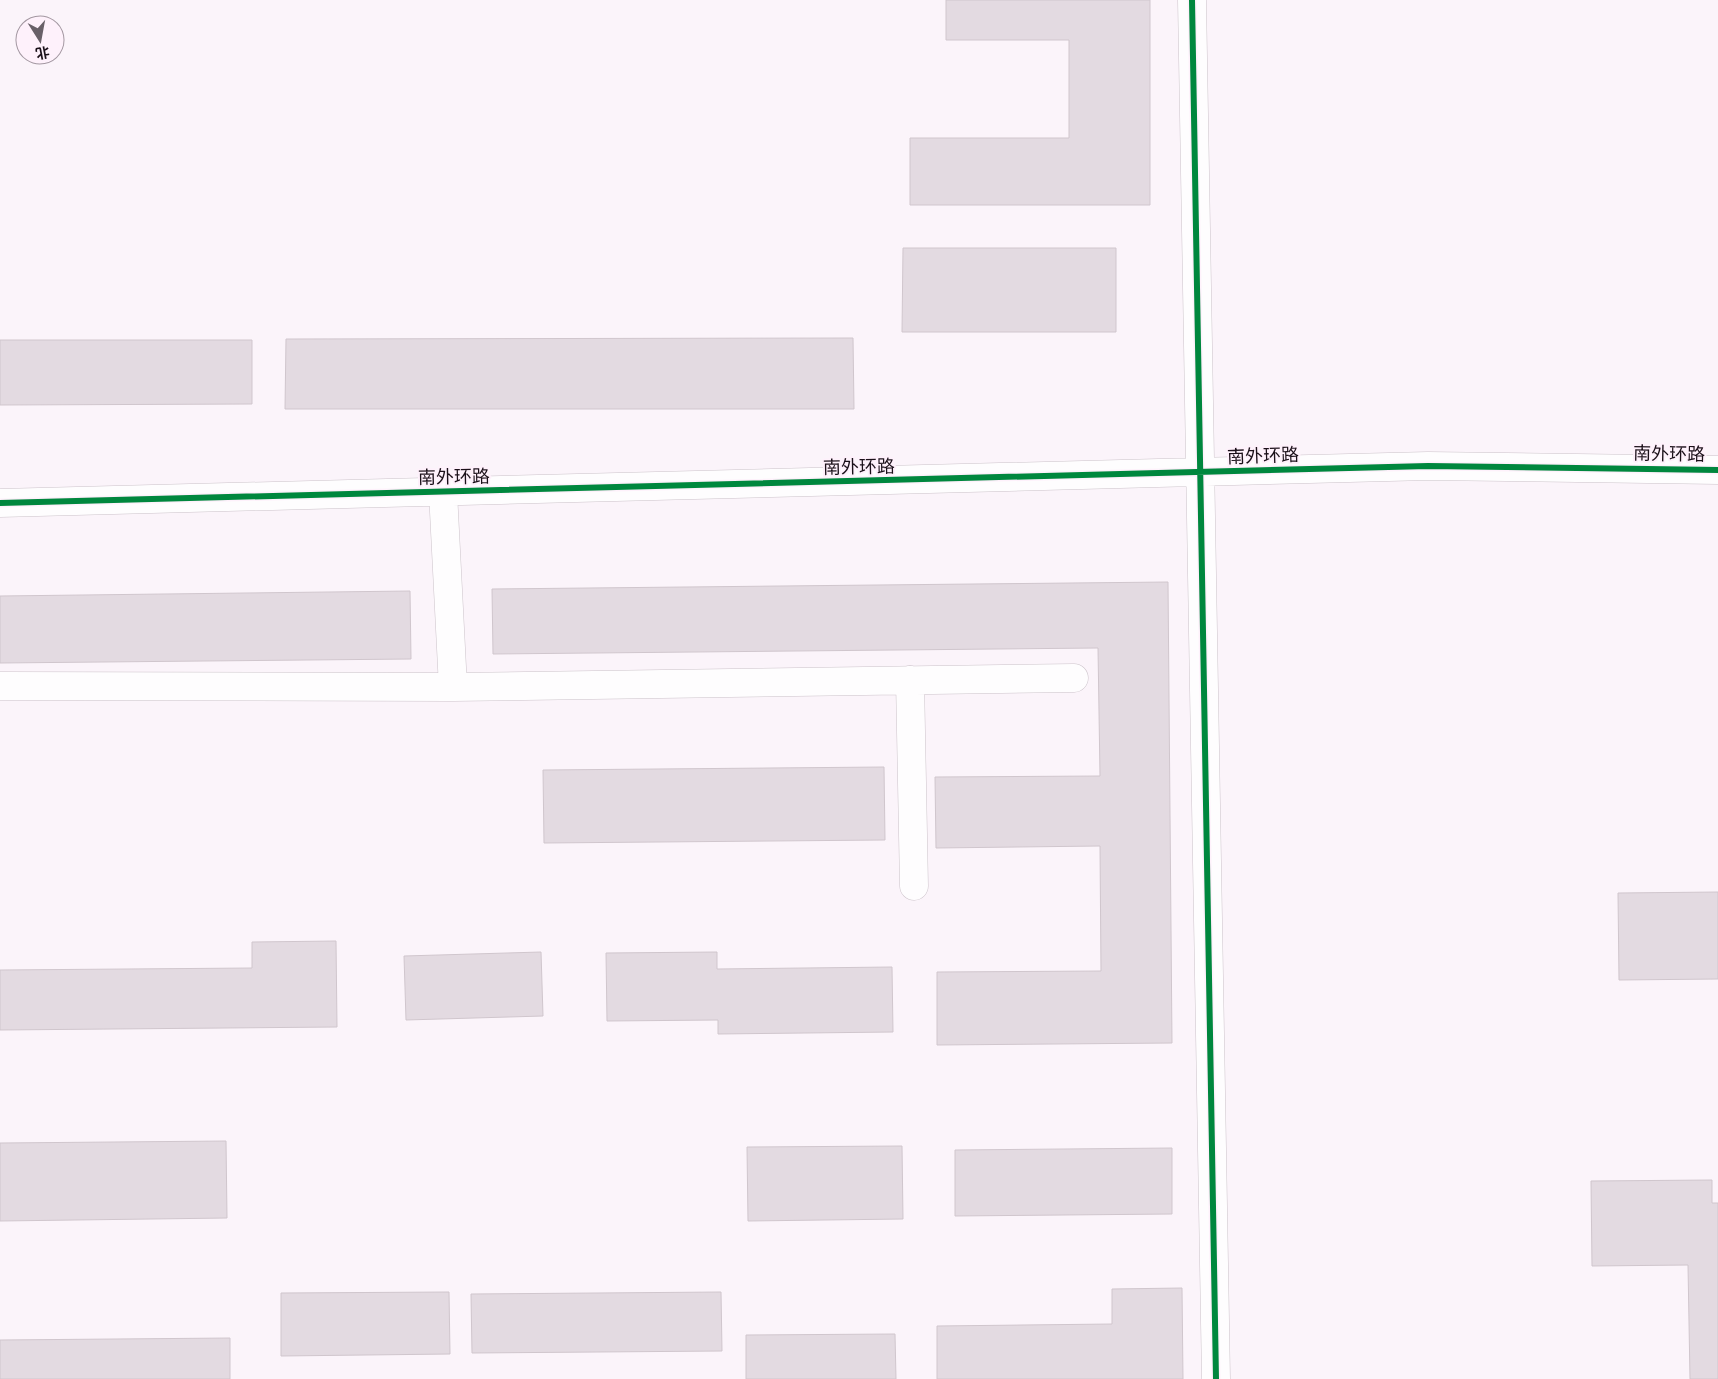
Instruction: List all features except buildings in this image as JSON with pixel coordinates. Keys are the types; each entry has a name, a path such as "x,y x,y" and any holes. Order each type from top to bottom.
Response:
{"street":[{"path":"1192,0 1216,1379"},
{"name":"南外环路","path":"0,503 1428,466 1718,470"},
{"path":"443,492 453,687"},
{"path":"0,686 453,687 1074,678"},
{"path":"910,680 914,886"}],"cycle path":[{"path":"1192,0 1216,1379"},
{"path":"0,503 1428,466 1718,470"}]}
